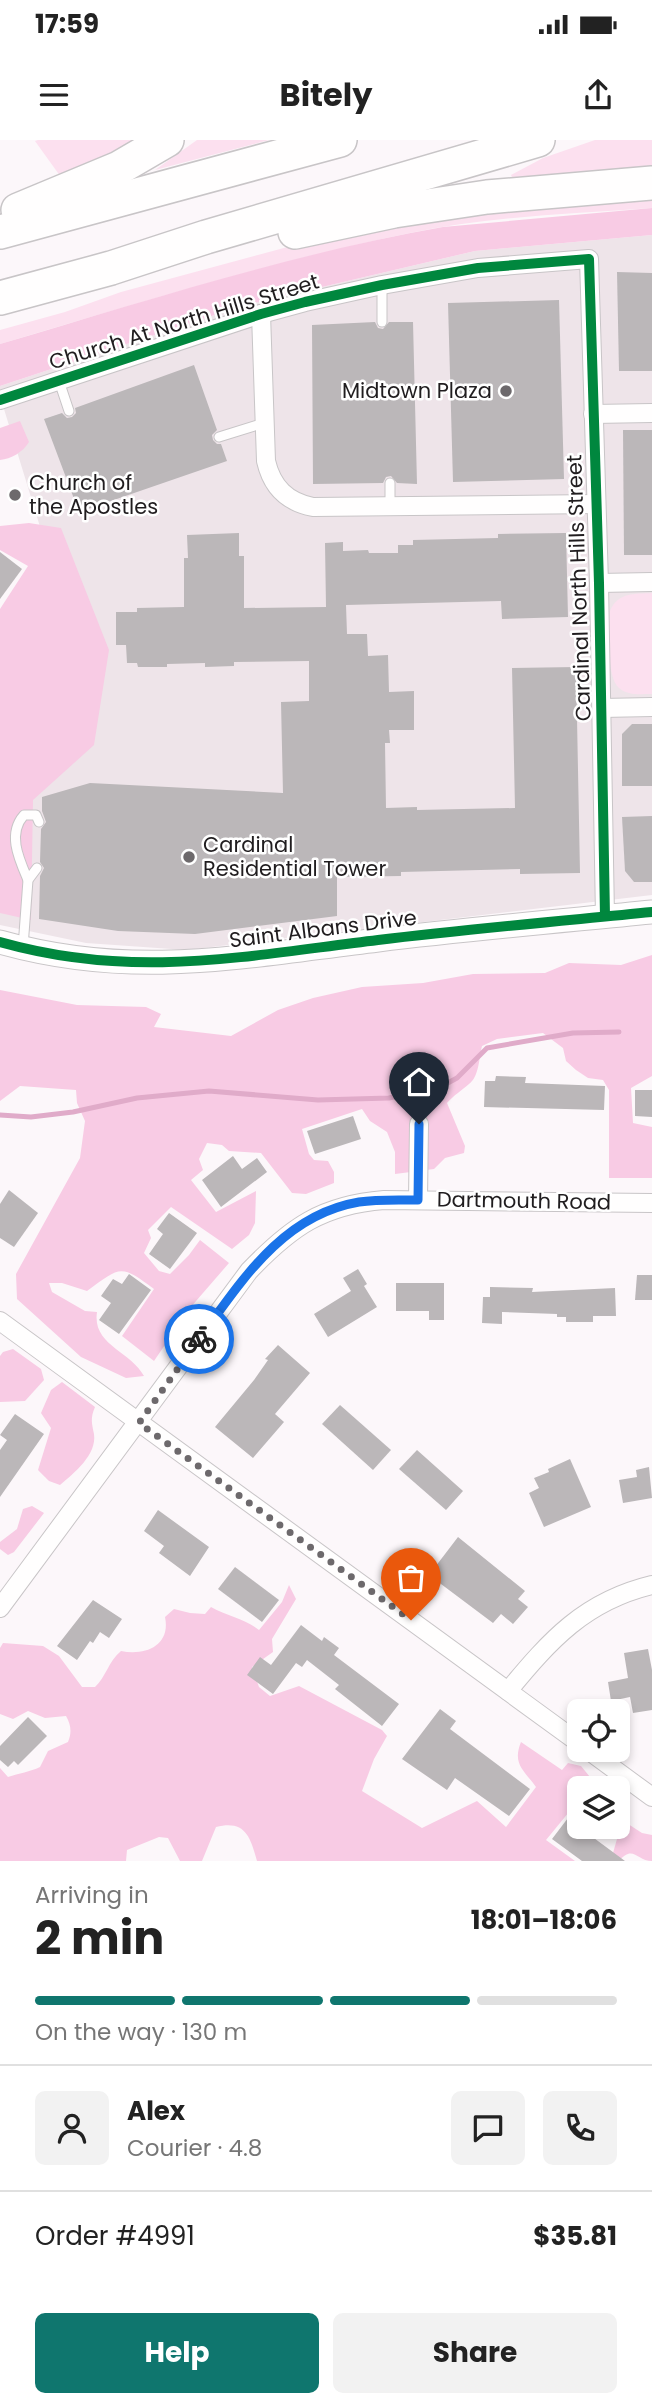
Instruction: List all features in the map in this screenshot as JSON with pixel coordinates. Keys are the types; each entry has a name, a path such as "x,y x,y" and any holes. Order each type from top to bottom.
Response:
{"highway":[{"path":"0,217 119,168 167,140"},
{"path":"0,232 340,140"},
{"path":"0,298 111,268 206,237 538,140"},
{"path":"111,268 394,211 487,197 652,183"}],"street":[{"name":"Church At North Hills Street","path":"0,400 261,314 383,285 478,268 589,259"},
{"name":"Cardinal North Hills Street","path":"589,259 600,583 605,916"},
{"path":"261,314 266,461 270,474 284,495 294,502 313,507 596,504"},
{"path":"593,414 652,413"},
{"path":"600,583 652,582"},
{"path":"602,708 652,707"},
{"name":"Saint Albans Drive","path":"0,942 76,959 143,964 190,963 652,912"},
{"path":"418,1200 419,1124"},
{"name":"Dartmouth Road","path":"0,1608 249,1271 285,1235 309,1219 334,1208 358,1202 418,1200 652,1203"},
{"path":"0,1321 567,1734"},
{"path":"508,1691 548,1644 584,1613 652,1586"},
{"path":"604,1762 652,1797"}],"lane":[{"path":"382,322 383,285"},
{"path":"59,381 68,411"},
{"path":"219,437 266,423"},
{"path":"390,483 390,506"},
{"path":"23,949 28,880 16,852 17,823 24,815 36,815 38,821"},
{"path":"28,880 37,868"}],"shaded area":[{"path":"144,140 63,180 35,141"},
{"path":"197,140 269,140 155,170"},
{"path":"595,140 652,140 652,171 514,181 511,175 543,158"},
{"path":"652,193 652,208 470,223 358,244 204,284 0,344 0,330 65,312 121,292 306,242 466,213"},
{"path":"652,208 652,235 475,251 245,305 0,386 0,344 220,279 332,250 443,227"},
{"path":"652,235 652,895 186,950 86,943 0,925 0,661 56,579 0,396 0,386 245,305 475,251"},
{"path":"20,421 29,442 16,454 0,460 0,428"},
{"path":"29,523 61,528 109,650 94,745 33,800 31,920 0,913 0,609 28,566 0,550 0,526"},
{"path":"652,593 652,694 630,693 619,688 612,674 609,652 610,611 622,597"},
{"path":"652,955 652,1076 631,1088 633,1123 652,1127 652,1178 609,1178 609,1090 603,1080 588,1078 576,1070 566,1061 563,1048 543,1033 497,1039 482,1046 475,1077 447,1103 465,1146 464,1153 445,1158 434,1169 395,1174 395,1152 387,1132 370,1121 362,1109 302,1129 309,1154 314,1160 328,1161 334,1172 334,1183 306,1194 292,1193 261,1153 229,1151 222,1145 207,1143 199,1159 203,1170 191,1180 216,1212 256,1191 255,1223 249,1235 232,1249 171,1207 148,1230 151,1238 144,1253 159,1271 170,1274 200,1240 229,1263 190,1308 154,1361 122,1336 154,1289 134,1275 120,1271 87,1291 62,1283 49,1283 52,1292 85,1311 97,1312 100,1332 138,1367 144,1376 126,1378 81,1357 17,1299 16,1274 80,1158 85,1121 77,1103 76,1090 20,1086 0,1101 0,990 77,1005 146,1007 161,1014 154,1027 231,1036 278,1010 313,998 362,987 423,983 473,974 545,973 569,963 621,965"},
{"path":"13,1349 41,1369 44,1380 25,1401 0,1402 0,1356"},
{"path":"62,1382 95,1407 92,1418 92,1449 83,1463 60,1485 49,1481 38,1470 51,1428 41,1413 51,1390"},
{"path":"32,1506 44,1513 14,1552 8,1555 0,1549 0,1542 17,1529 23,1509"},
{"path":"289,1585 296,1599 272,1639 273,1652 252,1667 259,1687 270,1696 299,1686 382,1730 387,1736 374,1759 362,1791 422,1828 477,1801 506,1827 536,1787 519,1761 521,1742 562,1770 568,1763 581,1766 589,1776 567,1776 567,1814 546,1840 575,1861 257,1861 245,1832 226,1825 216,1827 202,1861 180,1861 168,1838 159,1837 127,1850 126,1861 0,1861 0,1768 8,1777 40,1767 48,1751 68,1742 70,1732 66,1716 45,1718 28,1711 13,1719 0,1714 0,1648 3,1643 43,1646 59,1656 82,1687 95,1687 121,1651 139,1652 160,1642 166,1627 165,1617 174,1609 205,1614 211,1607 259,1630 282,1602"},
{"path":"630,1825 642,1833 652,1835 652,1861 628,1854 619,1861 613,1853 617,1839 630,1839"}],"building":[{"path":"617,272 652,273 652,371 619,371"},
{"name":"Midtown Plaza","path":"559,300 564,479 453,482 448,303"},
{"path":"375,322 378,328 383,329 389,322 413,322 417,484 397,483 391,476 386,477 383,483 313,484 312,325"},
{"path":"194,365 217,430 212,435 213,440 221,444 227,461 79,512 44,419 62,413 67,418 72,417 76,413 75,408"},
{"path":"623,430 652,430 652,555 624,555"},
{"path":"239,533 239,556 244,556 244,608 326,607 325,543 343,542 343,551 398,553 398,545 413,545 413,540 498,538 498,534 566,533 568,617 502,619 501,601 346,605 347,634 367,634 368,656 388,655 389,692 414,691 414,730 389,730 390,743 385,743 386,808 515,808 512,668 576,667 580,873 520,874 520,869 401,872 401,876 337,877 337,916 195,934 118,931 39,919 40,876 44,868 40,862 41,829 46,822 42,811 42,797 90,783 283,793 281,702 309,701 309,661 234,662 234,666 205,667 205,663 138,667 137,663 127,663 126,645 116,645 116,612 137,612 137,608 184,607 187,535"},
{"path":"0,552 22,569 0,599"},
{"path":"632,724 652,724 652,786 622,786 622,734"},
{"path":"652,816 652,882 634,882 625,871 622,817"},
{"path":"496,1076 526,1077 525,1083 605,1086 604,1110 484,1107 485,1081 495,1081"},
{"path":"635,1090 652,1090 652,1117 635,1116"},
{"path":"353,1116 361,1139 315,1154 307,1131"},
{"path":"233,1156 242,1169 257,1158 267,1172 221,1207 202,1180"},
{"path":"9,1190 38,1213 14,1247 0,1238 0,1204"},
{"path":"169,1213 197,1233 170,1269 149,1254 163,1234 157,1229"},
{"path":"358,1269 367,1284 364,1286 377,1307 328,1337 314,1314 351,1291 343,1278"},
{"path":"129,1274 151,1290 119,1334 99,1320 111,1303 101,1296 113,1279 122,1284"},
{"path":"637,1275 652,1275 652,1300 635,1300"},
{"path":"396,1283 444,1283 444,1320 429,1320 429,1311 396,1311"},
{"path":"490,1287 533,1288 532,1292 615,1288 616,1316 593,1316 593,1322 566,1322 566,1317 557,1317 557,1314 502,1312 502,1324 482,1323 483,1297 490,1297"},
{"path":"278,1345 310,1373 275,1414 284,1422 253,1458 215,1427 254,1380 268,1360 265,1359"},
{"path":"340,1405 391,1450 373,1470 322,1424"},
{"path":"15,1414 44,1434 0,1497 0,1450 7,1440 0,1435"},
{"path":"417,1450 463,1491 446,1510 399,1469"},
{"path":"570,1459 591,1507 544,1527 529,1493 539,1488 534,1478"},
{"path":"649,1467 652,1498 623,1503 619,1480 637,1477 636,1470"},
{"path":"158,1510 209,1547 190,1576 159,1553 164,1546 144,1531"},
{"path":"458,1537 525,1591 518,1599 528,1607 513,1624 501,1614 493,1623 429,1575"},
{"path":"235,1567 279,1600 262,1622 218,1589"},
{"path":"93,1600 122,1619 109,1638 100,1632 93,1643 90,1641 77,1660 57,1646"},
{"path":"301,1625 322,1641 324,1637 339,1648 334,1655 399,1704 382,1726 335,1689 339,1685 307,1660 302,1667 296,1663 273,1694 247,1675 260,1657 271,1665"},
{"path":"648,1649 652,1670 652,1710 633,1713 630,1697 611,1699 608,1682 628,1678 624,1653"},
{"path":"440,1709 456,1721 450,1729 530,1789 509,1816 455,1778 447,1790 402,1759"},
{"path":"28,1717 47,1736 18,1765 14,1761 8,1767 0,1760 0,1746"},
{"path":"567,1819 567,1839 595,1839 625,1861 582,1861 552,1839"}],"waterway":[{"path":"0,1115 31,1117 73,1112 137,1098 209,1091 318,1100 389,1098 444,1085 457,1078 487,1048 573,1033 619,1032"}],"cycle path":[{"path":"0,400 305,302 478,268 589,259 599,583 605,916"},
{"path":"0,942 97,960 189,961 652,912"}],"way so far":[{"path":"199,1339 139,1423 411,1620"}],"place":[{"name":"Midtown Plaza","path":"506,391"},
{"name":"Church of the Apostles","path":"15,495"},
{"name":"Cardinal Residential Tower","path":"189,857"}],"route":[{"path":"199,1339 249,1271 271,1247 297,1226 334,1208 358,1202 418,1200 419,1124"}]}
